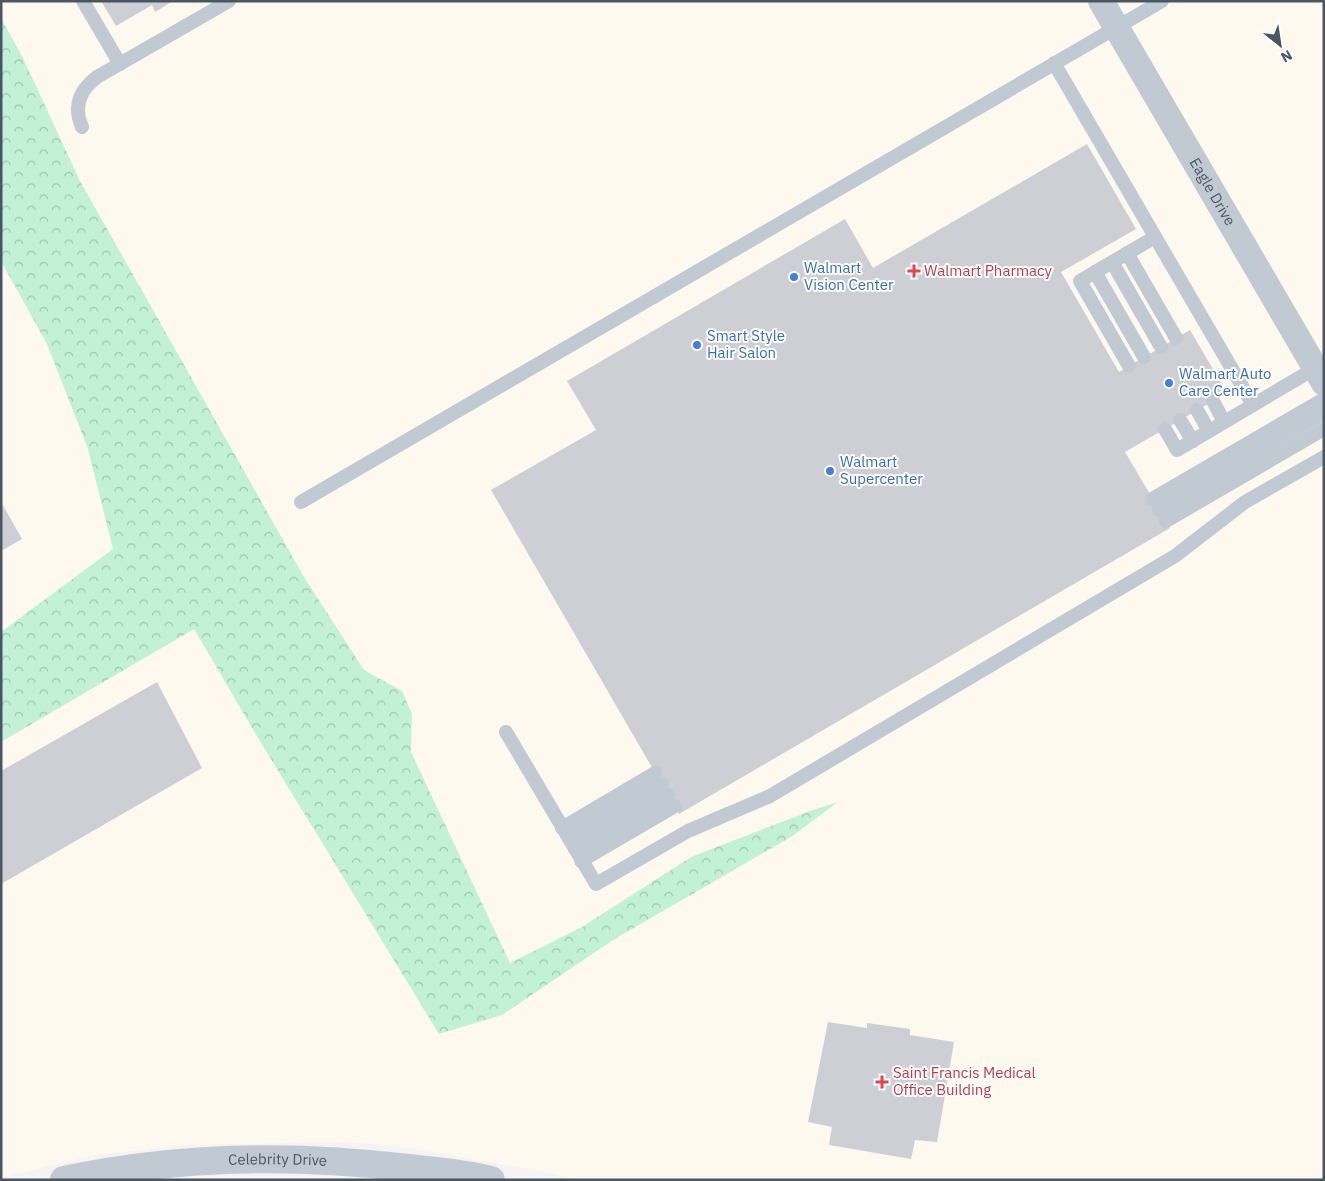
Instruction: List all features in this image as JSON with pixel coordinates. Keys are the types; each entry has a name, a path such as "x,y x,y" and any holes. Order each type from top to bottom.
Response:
{"street":[{"name":"Eagle Drive","path":"1101,1 1321,372"},
{"name":"Celebrity Drive","path":"64,1180 108,1171 231,1160 347,1161 491,1180"}],"lane":[{"path":"83,1 120,64"},
{"path":"82,127 78,112 81,93 86,85 229,1"},
{"path":"301,502 1162,1"},
{"path":"1054,63 1253,405"},
{"path":"1129,366 1080,281 1155,237"},
{"path":"1127,253 1176,338"},
{"path":"1112,262 1160,347"},
{"path":"1095,272 1144,357"},
{"path":"1165,429 1177,450 1253,405 1321,372"},
{"path":"1159,510 1324,399"},
{"path":"1212,401 1224,422"},
{"path":"1197,410 1209,431"},
{"path":"1159,510 1324,413"},
{"path":"1180,420 1193,441"},
{"path":"1159,510 1324,428"},
{"path":"506,732 596,884 688,831 770,796 1175,556 1245,502 1324,457"},
{"path":"572,844 665,789 572,844"}],"shaded area":[{"path":"1,1 1324,1 1324,1180 578,1180 540,1171 396,1146 344,1142 188,1145 95,1155 1,1178"}],"green space":[{"path":"1,18 23,58 80,181 304,577 364,670 402,691 412,714 411,752 510,963 582,927 691,857 838,802 791,837 613,940 502,1015 439,1034 258,738 194,629 1,742 1,632 113,549 88,449 47,344 1,261"}],"building":[{"path":"101,1 173,1 155,12 152,5 116,26"},
{"name":"Walmart Supercenter","path":"1087,144 1136,229 1061,272 1119,372 1190,330 1227,393 1125,452 1170,528 679,814 491,490 596,430 567,381 845,219 873,268"},
{"path":"1,502 22,539 1,551"},
{"path":"157,682 202,768 1,884 1,771"},
{"name":"Saint Francis Medical Office Building","path":"828,1022 867,1028 867,1023 910,1029 910,1035 954,1042 937,1142 915,1140 911,1159 829,1145 832,1127 808,1122"}],"place":[{"name":"Walmart Pharmacy","path":"914,271"},
{"name":"Walmart Vision Center","path":"794,277"},
{"name":"Smart Style Hair Salon","path":"697,345"},
{"name":"Walmart Auto Care Center","path":"1169,383"},
{"name":"Walmart Supercenter","path":"830,471"},
{"name":"Saint Francis Medical Office Building","path":"882,1082"}]}
